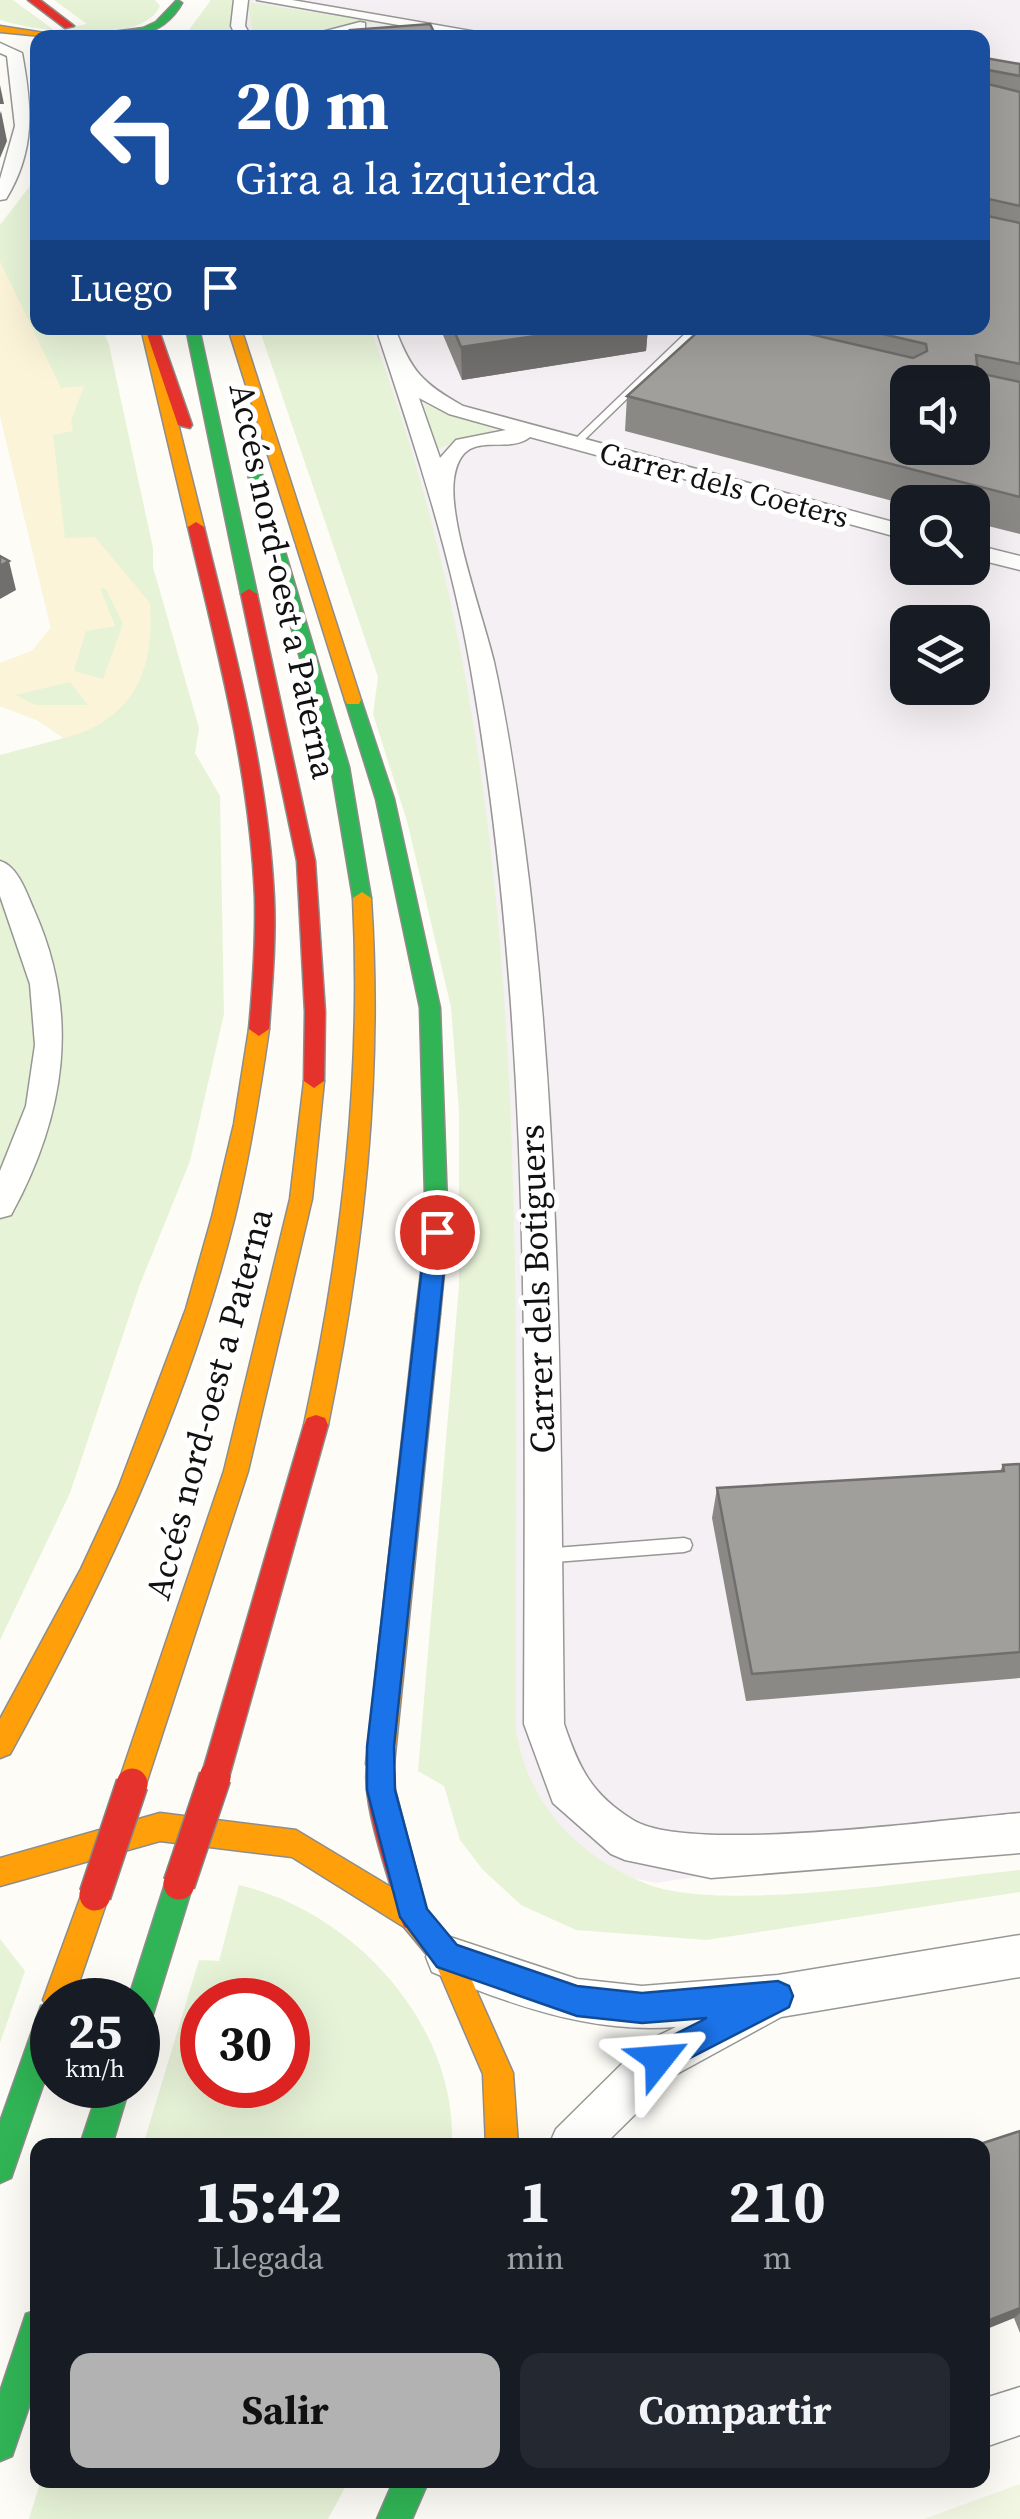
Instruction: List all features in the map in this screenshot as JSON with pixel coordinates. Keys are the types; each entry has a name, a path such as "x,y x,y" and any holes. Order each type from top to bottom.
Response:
{"main road":[{"path":"33,0 62,30"},
{"path":"161,30 183,1"},
{"path":"0,1744 30,1697 102,1550 165,1397 220,1226 248,1096 264,990 262,836 252,754 151,335"},
{"path":"152,335 196,455 279,726"},
{"name":"Accés nord-oest a Paterna","path":"66,1978 236,1470 301,1199 312,1105 314,934 298,813 194,335"},
{"name":"Accés nord-oest a Paterna","path":"210,335 236,414"},
{"name":"Accés nord-oest a Paterna","path":"150,1978 278,1577 340,1323 365,1145 370,1028 362,895 344,785 247,448 222,335"},
{"path":"236,335 385,798 430,1008 437,1232 380,1747 381,1790 414,1917"},
{"path":"0,1872 160,1826 296,1844 414,1917 448,1957 498,2073 502,2138"},
{"path":"0,2167 30,2080"},
{"path":"98,2138 108,2108"},
{"path":"0,2444 30,2351"},
{"path":"394,2519 408,2488"}],"street":[{"path":"240,30 241,0"},
{"path":"264,0 450,30"},
{"path":"345,30 369,25 430,27"},
{"path":"0,195 22,155 14,53 17,38"},
{"name":"Carrer dels Botiguers","path":"389,335 442,497 484,673 526,986 539,1254 544,1724 567,1789 625,1840 710,1858 1020,1833"},
{"name":"Carrer dels Coeters","path":"398,359 420,390 436,400 540,436 890,529"},
{"name":"Carrer dels Coeters","path":"442,497 442,464 451,451 493,436 540,436"},
{"path":"990,556 1020,563"},
{"path":"0,870 26,916 44,973 50,1036 42,1106 0,1206"},
{"path":"448,1957 577,2001 642,2008 778,1996 1020,1956"},
{"path":"579,2138 659,2059 778,1996"},
{"path":"990,2421 1020,2411"}],"lane":[{"path":"574,446 695,335"},
{"path":"542,1556 684,1545"}],"shaded area":[{"path":"217,0 1020,0 1020,1826 656,1883 475,1845 470,958 342,335 990,335 990,30 214,30"}],"green space":[{"path":"0,0 13,0 54,30 37,28 0,20"},
{"path":"54,0 155,0 160,6 149,19 132,27 54,30 87,24"},
{"path":"211,0 233,0 234,30 189,30"},
{"path":"248,2 376,22 334,30 252,30"},
{"path":"30,186 30,335 105,335 109,345 153,548 153,567 199,728 195,753 220,796 224,1014 190,1161 140,1284 70,1493 0,1640 0,755 64,738 37,720 0,706 0,663 32,651 51,628 0,415 0,225"},
{"path":"261,335 372,335 425,497 464,669 490,843 506,1020 516,1376 516,1730 522,1757 544,1804 599,1859 647,1884 681,1892 775,1895 1020,1870 1020,1892 706,1940 576,1930 521,1905 483,1870 460,1840 444,1786 418,1771 459,1286 459,1111 451,1007 407,821 373,714 378,677"},
{"path":"424,404 495,430 436,449"},
{"path":"239,1885 281,1899 321,1919 390,1979 417,2016 437,2057 449,2100 452,2138 145,2138 154,2108 160,2108 160,2089 180,2023 180,2108 310,2108 310,1978 194,1978 199,1960 219,1961"},
{"path":"0,1939 25,1971 0,2043"},
{"path":"1020,2484 1020,2519 924,2519"},
{"path":"39,2488 345,2488 328,2519 29,2519"}],"sand":[{"path":"0,261 30,323 30,335 36,335 61,388 84,386 71,421 73,431 53,435 65,538 95,537 150,603 148,650 135,689 108,719 65,738 37,720 0,706 0,663 32,651 51,628 0,415","holes":["100,588 106,589 123,624 103,679 74,671 86,631 115,626","70,682 88,705 35,705 15,695"]}],"building":[{"path":"430,24 433,30 350,30"},
{"path":"990,59 1020,64 1020,76 990,70"},
{"path":"990,84 1020,92 1020,206 990,199"},
{"path":"990,217 1020,223 1020,364 976,355 977,365 890,365 890,464 627,396 694,335 814,335 913,358 927,351 926,344 887,335 990,335"},
{"path":"456,335 543,335 461,347"},
{"path":"990,376 1020,382 1020,497 990,489 990,485 973,485 895,465 990,465"},
{"path":"1020,1464 1020,1652 752,1674 717,1488 1004,1471 1003,1465"},
{"path":"1020,2131 1020,2308 990,2320 990,2141"}],"traffic: fast":[{"path":"149,30 170,15 177,3"},
{"path":"194,335 249,594"},
{"path":"254,471 340,767 362,898"},
{"path":"353,700 385,799 430,1008 437,1232 428,1314"},
{"path":"149,1978 179,1884"},
{"path":"0,2167 30,2080"},
{"path":"98,2138 108,2108"},
{"path":"0,2444 30,2351"},
{"path":"394,2519 408,2488"}],"traffic: slow":[{"path":"0,29 30,34"},
{"path":"149,335 196,527"},
{"path":"236,335 353,700"},
{"path":"316,1425 342,1294 359,1163 367,1032 362,898"},
{"path":"0,1745 90,1576 166,1400 223,1217 244,1124 259,1029"},
{"path":"132,1784 236,1471 301,1199 314,1081"},
{"path":"380,1764 428,1314"},
{"path":"0,1872 160,1827 296,1844 414,1917 447,1957 498,2073 502,2138"},
{"path":"66,1978 95,1895"}],"traffic: jam":[{"path":"33,0 69,26"},
{"path":"153,335 185,425"},
{"path":"196,527 240,714 260,837 264,963 259,1029"},
{"path":"249,594 306,861 315,1012 314,1081"},
{"path":"215,1777 316,1425"},
{"path":"380,1764 381,1790 414,1917"},
{"path":"179,1884 215,1777"},
{"path":"95,1895 132,1784"}],"route":[{"path":"437,1232 380,1747 381,1790 414,1917 448,1957 577,2001 642,2008 778,1996 659,2059"}]}
